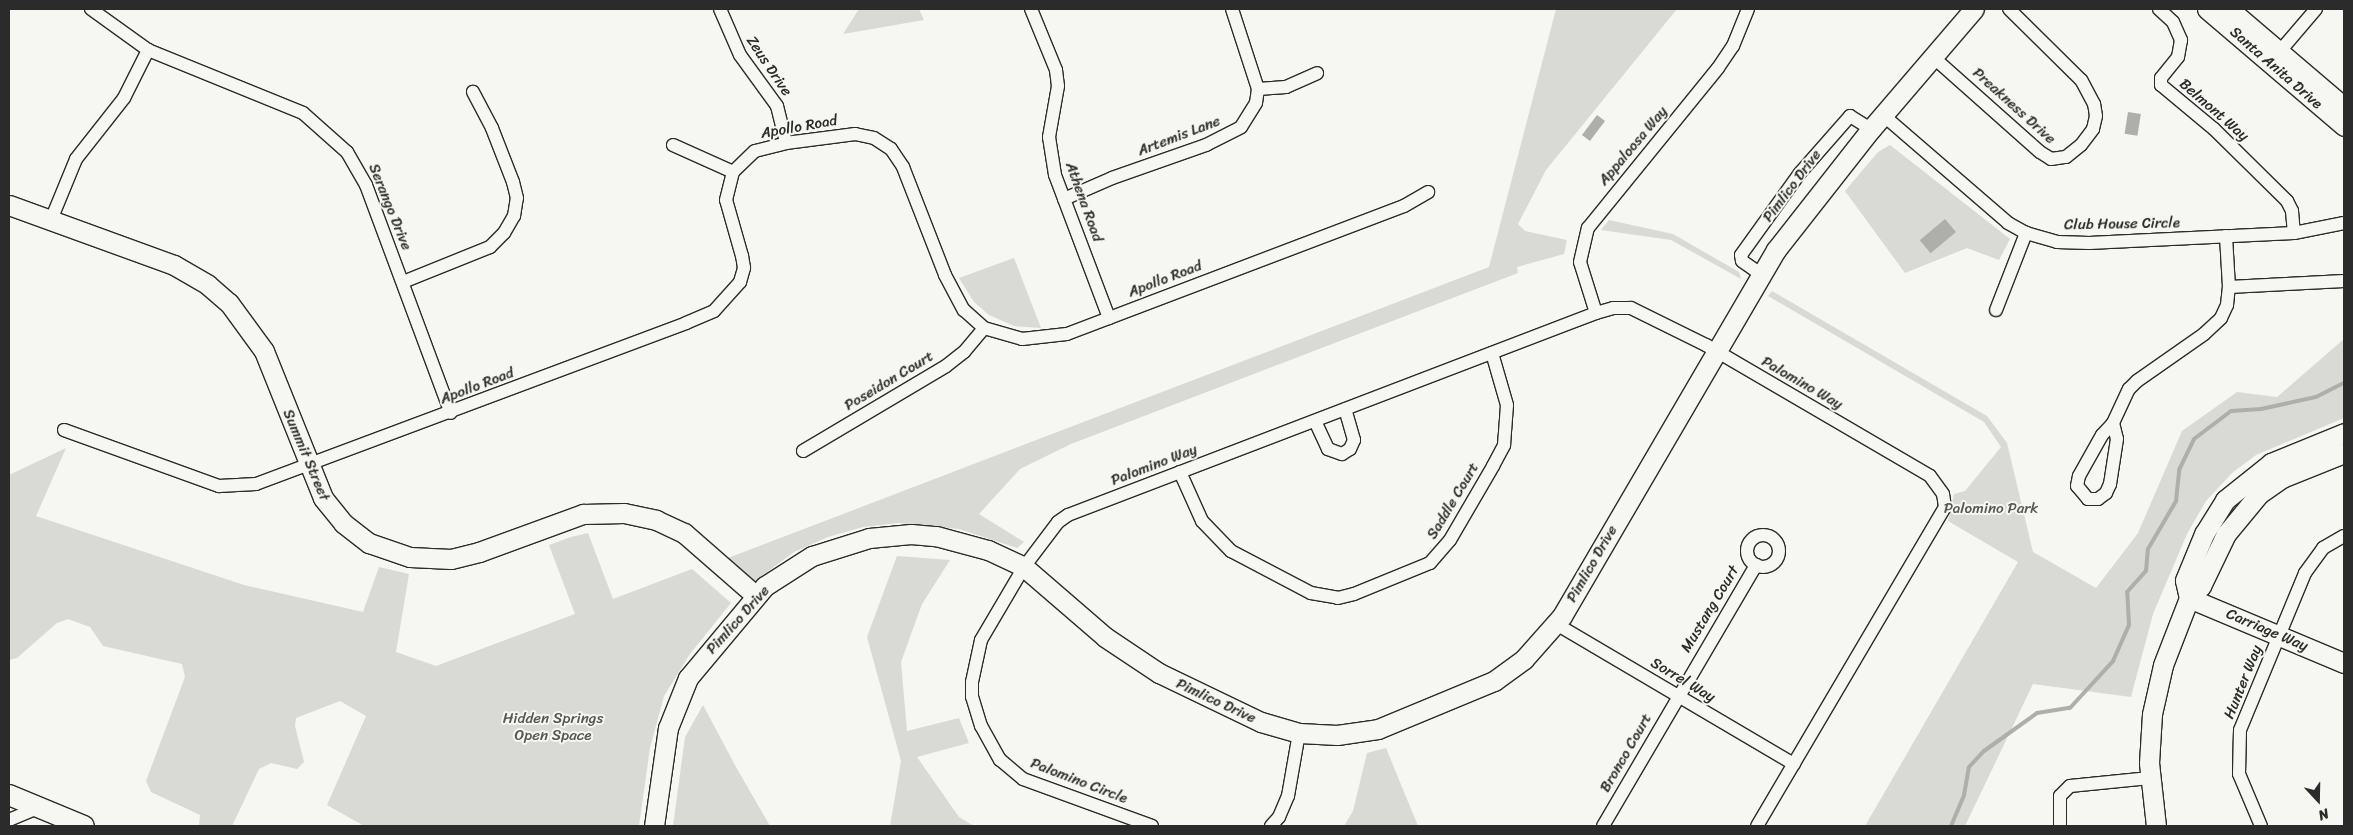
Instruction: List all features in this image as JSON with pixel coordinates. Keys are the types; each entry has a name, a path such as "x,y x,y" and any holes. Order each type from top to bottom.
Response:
{"main road":[{"path":"9,795 84,826"}],"street":[{"name":"Serango Drive","path":"91,9 148,50 273,99 303,113 328,132 347,152 362,177 451,413"},
{"name":"Zeus Drive","path":"720,9 740,55 774,99 786,143"},
{"name":"Athena Road","path":"1031,9 1056,70 1057,101 1048,137 1055,175 1109,318"},
{"path":"1232,9 1258,89 1286,87 1317,74"},
{"name":"Appaloosa Way","path":"1596,313 1580,262 1588,228 1718,68 1733,46 1748,9"},
{"name":"Pimlico Drive","path":"654,826 666,737 678,698 692,674 755,595 812,556 839,545 884,536 950,538 988,550 1024,567 1091,626 1142,663 1228,708 1299,733 1334,735 1367,732 1464,696 1512,669 1556,624 1715,350 1800,217 1877,122 1974,9"},
{"name":"Preakness Drive","path":"1933,57 2040,152 2051,160 2066,157 2081,145 2093,129 2096,116 2094,104 2081,80 2008,9"},
{"name":"Belmont Way","path":"2159,9 2172,22 2181,40 2178,56 2161,78 2161,85 2214,129 2287,202 2292,211 2294,233"},
{"name":"Santa Anita Drive","path":"2207,9 2344,107"},
{"name":"Santa Anita Drive","path":"2229,9 2344,126"},
{"path":"2275,57 2316,9"},
{"path":"51,220 76,159 124,98 148,50"},
{"name":"Artemis Lane","path":"1064,199 1112,178 1228,136 1250,116 1258,89"},
{"path":"403,282 490,247 504,233 514,216 517,198 513,182 492,128 474,92"},
{"name":"Pimlico Drive","path":"1762,275 1742,261 1741,256 1800,173 1850,116 1877,122"},
{"name":"Club House Circle","path":"1877,122 1991,209 2026,232 2057,242 2089,243 2294,233 2344,223"},
{"name":"Apollo Road","path":"64,430 219,486 256,484 308,467 714,312 723,304 740,282 744,268 728,213 728,187 733,172 755,151 786,143 855,134 874,138 890,149 903,167 951,289 964,310 984,328 1008,337 1036,340 1067,334 1404,206 1428,192"},
{"path":"673,145 733,172"},
{"name":"Summit Street","path":"9,205 174,265 208,285 229,303 264,352 308,467 326,504 343,523 364,540 391,553 424,559 461,557 583,514 624,513 656,520 684,532 755,595"},
{"path":"1996,310 2026,232"},
{"path":"2113,424 2117,439 2110,484 2106,493 2098,499 2088,499 2077,486 2079,476 2102,435 2113,424 2129,389 2137,381 2204,334 2221,318 2227,305 2229,287 2226,236"},
{"path":"2229,287 2344,281"},
{"name":"Palomino Way","path":"1024,567 1050,532 1068,514 1596,313 1631,308 1648,314 1715,350 1930,476 1943,494 1944,507 1757,826"},
{"name":"Poseidon Court","path":"803,451 946,366 964,352 984,328"},
{"name":"Saddle Court","path":"1180,472 1194,507 1213,536 1252,565 1324,597 1338,598 1371,587 1425,566 1440,553 1504,445 1507,405 1492,353"},
{"path":"1316,421 1328,449 1342,454 1350,449 1354,440 1345,409"},
{"path":"2189,598 2185,580 2200,546 2225,500 2253,476 2281,458 2344,433"},
{"path":"2156,826 2150,778 2150,731 2159,678 2189,598 2202,586 2226,534 2254,498 2282,478 2344,453"},
{"name":"Hunter Way","path":"2261,826 2239,774 2240,730 2310,563 2322,548 2344,536"},
{"name":"Mustang Court","path":"1678,696 1756,565"},
{"name":"Palomino Circle","path":"1024,567 981,640 974,663 972,698 992,749 1023,779 1152,826"},
{"name":"Carriage Way","path":"2189,598 2344,663"},
{"name":"Sorrel Way","path":"1556,624 1794,764"},
{"name":"Bronco Court","path":"1603,826 1678,696"},
{"path":"1271,826 1279,817 1288,796 1299,733"},
{"path":"2060,826 2060,796 2070,786 2150,778"},
{"path":"9,820 39,807"}],"green space":[{"path":"859,9 919,9 924,20 843,34"},
{"path":"1556,9 1677,9 1546,170 1518,224 1525,231 1567,240 1564,254 1517,267 1518,273 1071,444 1020,469 979,514 1024,542 1017,548 959,529 899,523 863,527 828,537 794,552 755,581 728,558 1489,267"},
{"path":"1890,145 2010,239 1999,260 1967,248 1905,273 1845,191 1878,152"},
{"path":"1609,220 1673,234 1739,272 1741,279 1671,240 1601,230"},
{"path":"1014,258 1041,328 1014,326 989,315 974,302 959,278"},
{"name":"Palomino Park","path":"1772,291 1987,416 2007,443 2033,552 2096,588 2138,533 2182,431 2237,392 2277,397 2344,339 2344,418 2256,455 2232,473 2206,501 2187,534 2153,614 2131,697 2033,684 1965,826 1865,826 2018,562 1948,521 1954,494 1965,491 2001,447 1984,422 1768,296"},
{"name":"Hidden Springs Open Space","path":"66,448 36,516 244,585 363,612 379,567 409,574 396,652 436,666 575,614 549,545 588,533 613,599 692,569 731,603 690,654 664,696 650,748 639,826 364,826 327,805 366,716 340,701 296,718 295,726 304,762 297,769 271,763 259,769 232,826 199,826 200,815 151,792 146,781 185,677 182,664 103,646 90,627 68,619 57,623 17,658 9,660 9,475"},
{"path":"897,556 950,560 922,604 901,662 907,731 959,718 969,743 917,757 959,817 974,826 890,826 901,761 867,637"},
{"path":"703,705 770,826 673,826 685,737"},
{"path":"1386,748 1418,826 1344,826 1353,811 1367,753"}],"shaded area":[{"path":"2128,112 2141,114 2137,136 2125,134"},
{"path":"1597,115 1605,121 1590,141 1582,135"},
{"path":"1945,219 1956,232 1931,253 1920,240"}],"waterway":[{"path":"1951,826 1964,795 1969,767 1984,751 2037,713 2070,708 2113,661 2129,625 2127,592 2146,571 2148,549 2176,501 2179,470 2194,439 2231,411 2261,409 2316,397 2344,383"}]}
